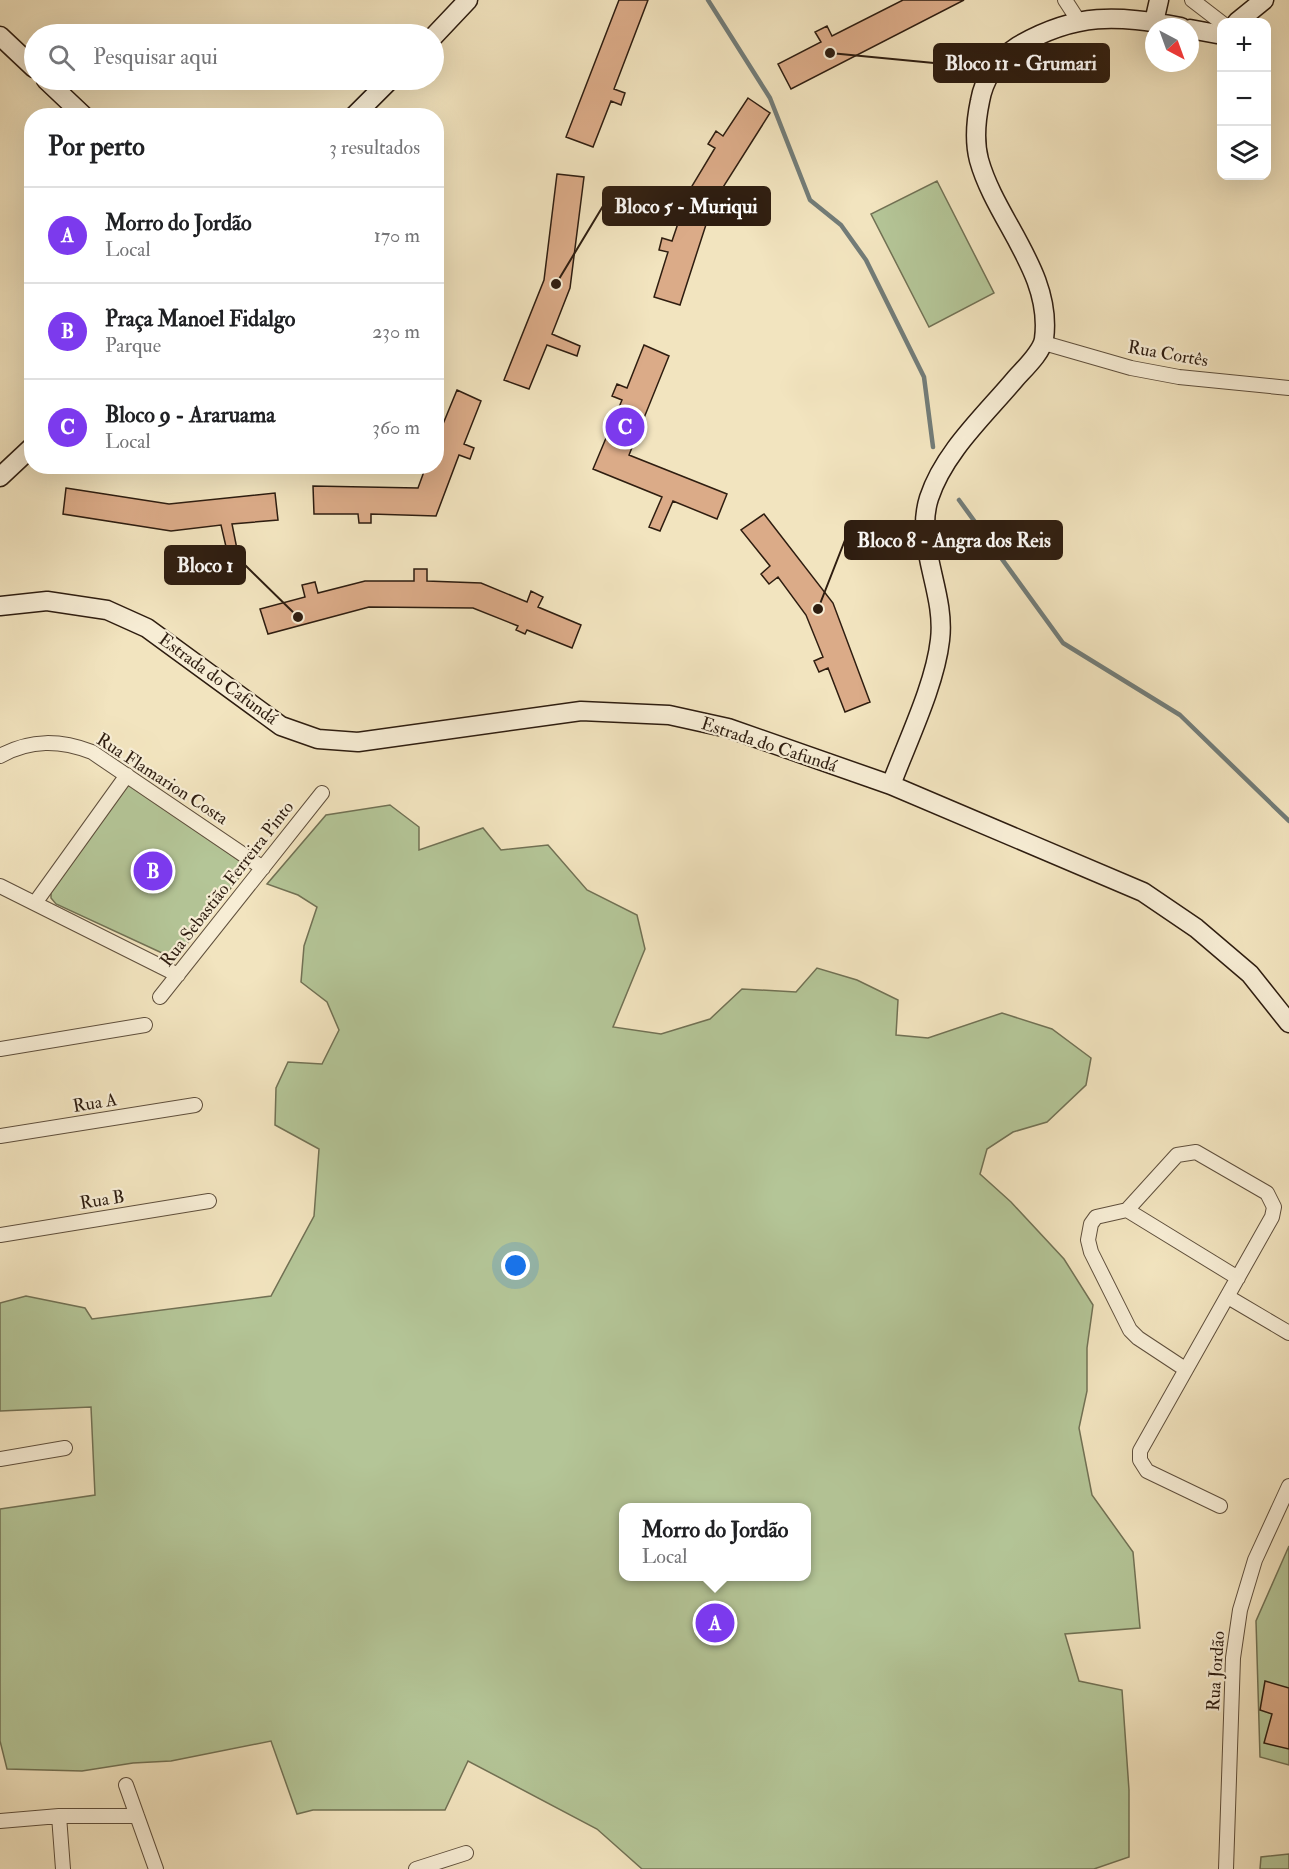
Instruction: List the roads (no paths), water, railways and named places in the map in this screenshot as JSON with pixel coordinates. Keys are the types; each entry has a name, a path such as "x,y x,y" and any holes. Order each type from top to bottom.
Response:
{"main road":[{"path":"444,25 468,0"},
{"path":"1155,18 1159,0"},
{"path":"1242,18 1264,0"},
{"path":"891,785 933,672 940,640 941,609 923,526 929,499 938,477 957,447 1044,343 1046,315 1042,291 990,192 978,158 976,122 982,91 990,74 1008,52 1032,39 1078,20 1113,17 1145,21"},
{"path":"1199,31 1217,34"},
{"path":"0,36 24,59"},
{"path":"57,90 76,108"},
{"path":"362,108 380,90"},
{"path":"0,477 24,454"},
{"name":"Estrada do Cafundá","path":"0,606 47,601 107,610 147,628 281,726 318,739 358,742 581,711 669,715 728,728 891,785 1143,892 1196,928 1250,974 1289,1023"}],"street":[{"path":"1065,0 1078,20"},
{"path":"1192,0 1217,19"},
{"name":"Rua Cortês","path":"1044,343 1131,368 1179,377 1289,388"},
{"name":"Rua Flamarion Costa","path":"0,756 24,745 45,742 71,744 92,752 263,868"},
{"path":"34,903 127,775"},
{"name":"Rua Sebastião Ferreira Pinto","path":"160,997 322,793"},
{"path":"0,886 178,975"},
{"path":"0,1049 145,1025"},
{"name":"Rua A","path":"0,1136 195,1105"},
{"path":"1185,1369 1130,1330 1091,1252 1088,1240 1091,1224 1096,1217 1127,1210 1176,1155 1186,1151 1196,1152 1267,1193 1274,1207 1272,1217 1140,1451 1140,1460 1147,1471 1220,1506"},
{"name":"Rua B","path":"0,1235 209,1201"},
{"path":"1127,1210 1238,1278"},
{"path":"1228,1296 1289,1333"},
{"path":"0,1459 65,1448"},
{"name":"Rua Jordão","path":"1226,1869 1233,1658 1240,1610 1255,1560 1289,1486"},
{"path":"126,1785 156,1869"},
{"path":"0,1821 59,1816 137,1816"},
{"path":"59,1816 63,1869"},
{"path":"416,1869 466,1853"}],"waterway":[{"path":"708,0 770,98 810,200 841,225 866,260 924,377 933,447"},
{"path":"959,500 1063,643 1180,715 1289,821"}],"place":[{"name":"Bloco 11 - Grumari","path":"830,53"},
{"name":"Bloco 5 - Muriqui","path":"556,284"},
{"name":"Bloco 9 - Araruama","path":"625,427"},
{"name":"Bloco 8 - Angra dos Reis","path":"818,609"},
{"name":"Bloco 1","path":"298,617"},
{"name":"Praça Manoel Fidalgo","path":"153,871"},
{"name":"Morro do Jordão","path":"715,1623"}]}
